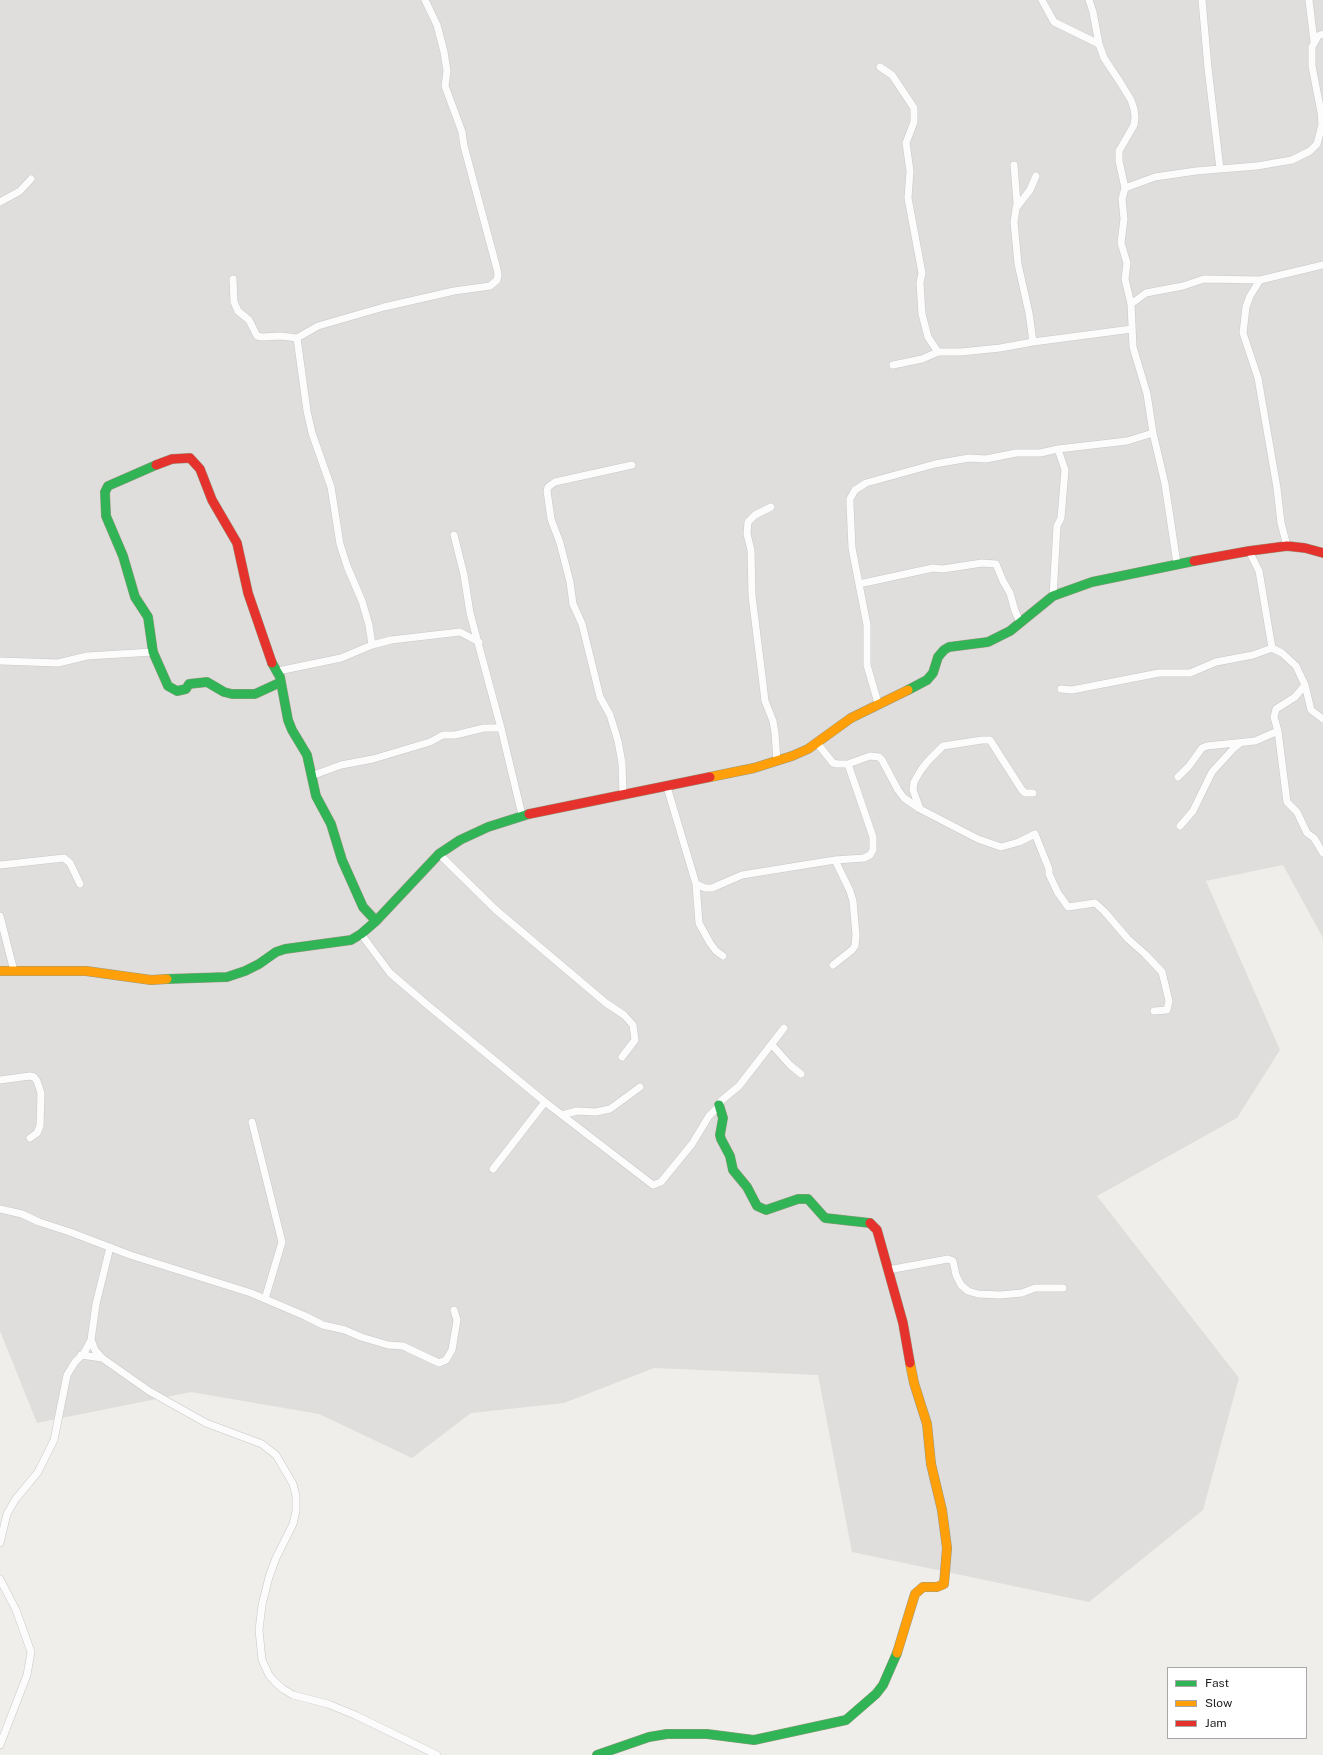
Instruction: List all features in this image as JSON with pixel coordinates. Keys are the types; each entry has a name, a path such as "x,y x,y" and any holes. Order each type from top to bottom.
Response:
{"street":[{"path":"233,279 234,302 238,311 249,320 257,336 297,338 318,326 398,304 454,291 490,286 497,280 497,269 462,132 445,86 447,71 444,52 436,25 425,0"},
{"path":"1042,0 1054,22 1098,44"},
{"path":"1089,0 1093,12 1098,44 1104,58 1131,100 1134,109 1134,125 1120,152 1119,161 1125,188 1122,199 1124,219 1121,243 1126,258 1125,284 1131,304 1133,347 1147,394 1153,433 1165,484 1177,564"},
{"path":"1202,0 1208,68 1220,169"},
{"path":"1308,0 1314,42"},
{"path":"1125,188 1155,177 1257,166 1292,160 1310,151 1318,144 1321,134 1322,119 1312,66 1312,47 1318,36 1323,34"},
{"path":"880,67 892,75 914,108 914,122 906,143 910,171 908,198 922,273 920,283 922,314 928,337 938,352"},
{"path":"1014,165 1016,208 1014,222 1018,264 1029,313 1033,342"},
{"path":"1016,208 1030,190 1036,176"},
{"path":"0,202 20,191 31,179"},
{"path":"1131,304 1146,293 1183,286 1204,279 1260,280 1323,266"},
{"path":"1260,280 1250,296 1246,307 1243,332 1258,378 1269,436 1280,522 1287,546"},
{"path":"893,365 922,359 938,352 976,350 1132,329"},
{"path":"297,338 307,411 312,433 332,487 340,544 347,566 362,601 369,625 372,644"},
{"path":"878,703 867,665 867,625 852,548 850,504 853,494 860,486 891,475 969,458 986,459 1016,453 1040,453 1058,449 1127,441 1153,433"},
{"path":"1053,596 1057,526 1060,518 1065,470 1058,449"},
{"path":"281,682 255,694 232,694 224,692 207,682 200,681 189,684 186,689 177,691 168,686 153,652 148,617 135,597 123,556 106,516 105,492 112,483 172,459 190,458 200,469 212,500 235,537 248,593 271,660 278,671 281,682 288,720 292,730 307,755 316,796 330,824 342,860 363,907 376,921"},
{"path":"623,795 622,763 618,742 610,716 600,697 582,624 573,604 570,582 560,543 551,519 547,491 548,487 555,482 632,465"},
{"path":"771,507 755,515 748,522 747,534 751,550 752,596 762,676 766,701 773,721 777,761"},
{"path":"454,535 464,575 470,613 479,642 522,816"},
{"path":"0,971 86,971 151,980 227,977 245,972 276,952 285,949 343,942 361,934 376,921 439,854 460,840 488,827 522,816 754,768 808,750 851,718 878,703 927,680 933,673 938,657 944,650 950,647 988,642 1010,631 1053,596 1105,579 1249,551 1287,546 1305,548 1323,553"},
{"path":"1249,551 1259,571 1272,648"},
{"path":"860,584 933,568 943,569 982,563 996,564 1010,593 1020,622"},
{"path":"278,671 341,658 372,644 391,640 455,632 464,633 479,642"},
{"path":"1061,689 1072,690 1164,673 1190,673 1216,662 1253,655 1272,648 1289,658 1301,674 1311,710 1323,718"},
{"path":"0,661 58,663 87,656 153,652"},
{"path":"1305,684 1295,696 1278,707 1274,712 1274,717 1278,731 1287,802 1297,812 1307,833 1314,838 1323,853"},
{"path":"311,776 341,765 373,758 430,742 443,735 455,735 484,728 501,728"},
{"path":"1178,777 1189,766 1202,748 1207,746 1239,744 1259,740 1278,731"},
{"path":"920,809 913,790 914,782 920,770 928,761 943,746 982,740 990,740 1022,790 1025,793 1033,793"},
{"path":"817,743 833,762 848,764 864,757 879,757 904,798 920,809 939,818 954,828 1001,848 1019,842 1035,834 1049,869 1049,874 1058,893 1068,907 1095,903 1104,911 1128,939 1146,954 1162,972 1169,1001 1167,1010 1154,1011"},
{"path":"1180,826 1193,811 1212,772 1239,744"},
{"path":"696,884 705,888 712,888 742,875 835,860 864,858 870,855 875,844 848,764"},
{"path":"667,787 696,884 699,923 710,943 716,951 723,956"},
{"path":"439,854 507,920 606,1003 624,1015 633,1025 635,1040 622,1057"},
{"path":"0,865 64,858 70,863 80,884"},
{"path":"833,965 852,950 855,946 856,935 853,901 850,890 835,860"},
{"path":"0,916 14,971"},
{"path":"361,934 390,973 545,1102 653,1185 661,1182 688,1149 705,1122 724,1098 739,1086 784,1028"},
{"path":"772,1045 790,1065 801,1074"},
{"path":"0,1080 30,1076 34,1077 37,1081 41,1093 40,1126 37,1133 30,1138"},
{"path":"562,1115 577,1111 605,1111 640,1088"},
{"path":"493,1169 545,1102"},
{"path":"597,1755 650,1737 667,1734 707,1734 740,1740 754,1740 846,1720 883,1685 895,1658 915,1594 923,1587 937,1587 944,1584 946,1581 947,1558 942,1510 931,1464 927,1424 914,1383 903,1322 877,1230 870,1223 825,1218 821,1216 812,1202 803,1198 766,1210 757,1206 747,1187 733,1170 730,1156 720,1140 723,1118 719,1105"},
{"path":"252,1122 282,1242 265,1299"},
{"path":"0,1209 22,1214 39,1222 110,1247 265,1299 322,1325 346,1330 361,1337 388,1344 403,1346 439,1363 446,1360 452,1350 457,1320 454,1310"},
{"path":"0,1543 7,1514 15,1500 38,1472 54,1440 67,1375 91,1340 96,1304 110,1247"},
{"path":"888,1270 948,1259 953,1261 956,1275 961,1285 968,1291 978,1294 1000,1295 1022,1293 1035,1288 1063,1288"},
{"path":"91,1340 95,1350 102,1358 149,1391 206,1423 262,1444 276,1455 293,1484 296,1496 296,1511 293,1524 276,1558 269,1577 261,1611 259,1630 262,1660 269,1675 275,1682 293,1695 328,1704 355,1715 437,1755"},
{"path":"82,1355 102,1358"},
{"path":"0,1579 16,1610 31,1652 27,1675 0,1745"}],"shaded area":[{"path":"0,0 1323,0 1323,938 1283,865 1206,881 1280,1050 1237,1118 1097,1196 1239,1378 1203,1510 1089,1602 852,1552 818,1375 654,1368 564,1403 471,1413 412,1458 319,1414 191,1392 37,1423 0,1331"}],"traffic: fast":[{"path":"156,465 108,486 105,492 106,516 123,556 135,597 148,617 153,652 168,686 177,691 186,689 189,684 207,682 224,692 232,694 255,694 281,682"},
{"path":"908,690 927,680 933,673 938,657 944,650 949,647 988,642 1010,631 1053,596 1092,582 1194,561"},
{"path":"272,663 280,677 288,720 292,730 307,755 316,796 331,824 342,860 363,907 376,921"},
{"path":"167,979 227,977 245,971 259,964 276,952 285,949 351,940 361,934 376,921 439,854 460,840 488,827 529,814"},
{"path":"719,1105 723,1118 720,1135 721,1139 730,1156 733,1170 747,1187 757,1206 766,1210 798,1199 808,1199 825,1218 870,1223"},
{"path":"597,1755 649,1737 667,1734 707,1734 754,1740 846,1720 876,1694 883,1685 897,1653"}],"traffic: slow":[{"path":"710,777 754,768 792,756 808,749 851,718 908,690"},
{"path":"0,971 86,971 151,980 167,979"},
{"path":"897,1653 915,1594 923,1587 937,1587 944,1584 947,1548 942,1510 931,1464 927,1424 914,1383 910,1363"}],"traffic: jam":[{"path":"156,465 172,459 190,458 200,469 212,500 237,543 248,593 272,663"},
{"path":"1194,561 1287,546 1305,548 1323,553"},
{"path":"529,814 710,777"},
{"path":"870,1223 877,1230 903,1323 910,1363"}]}
